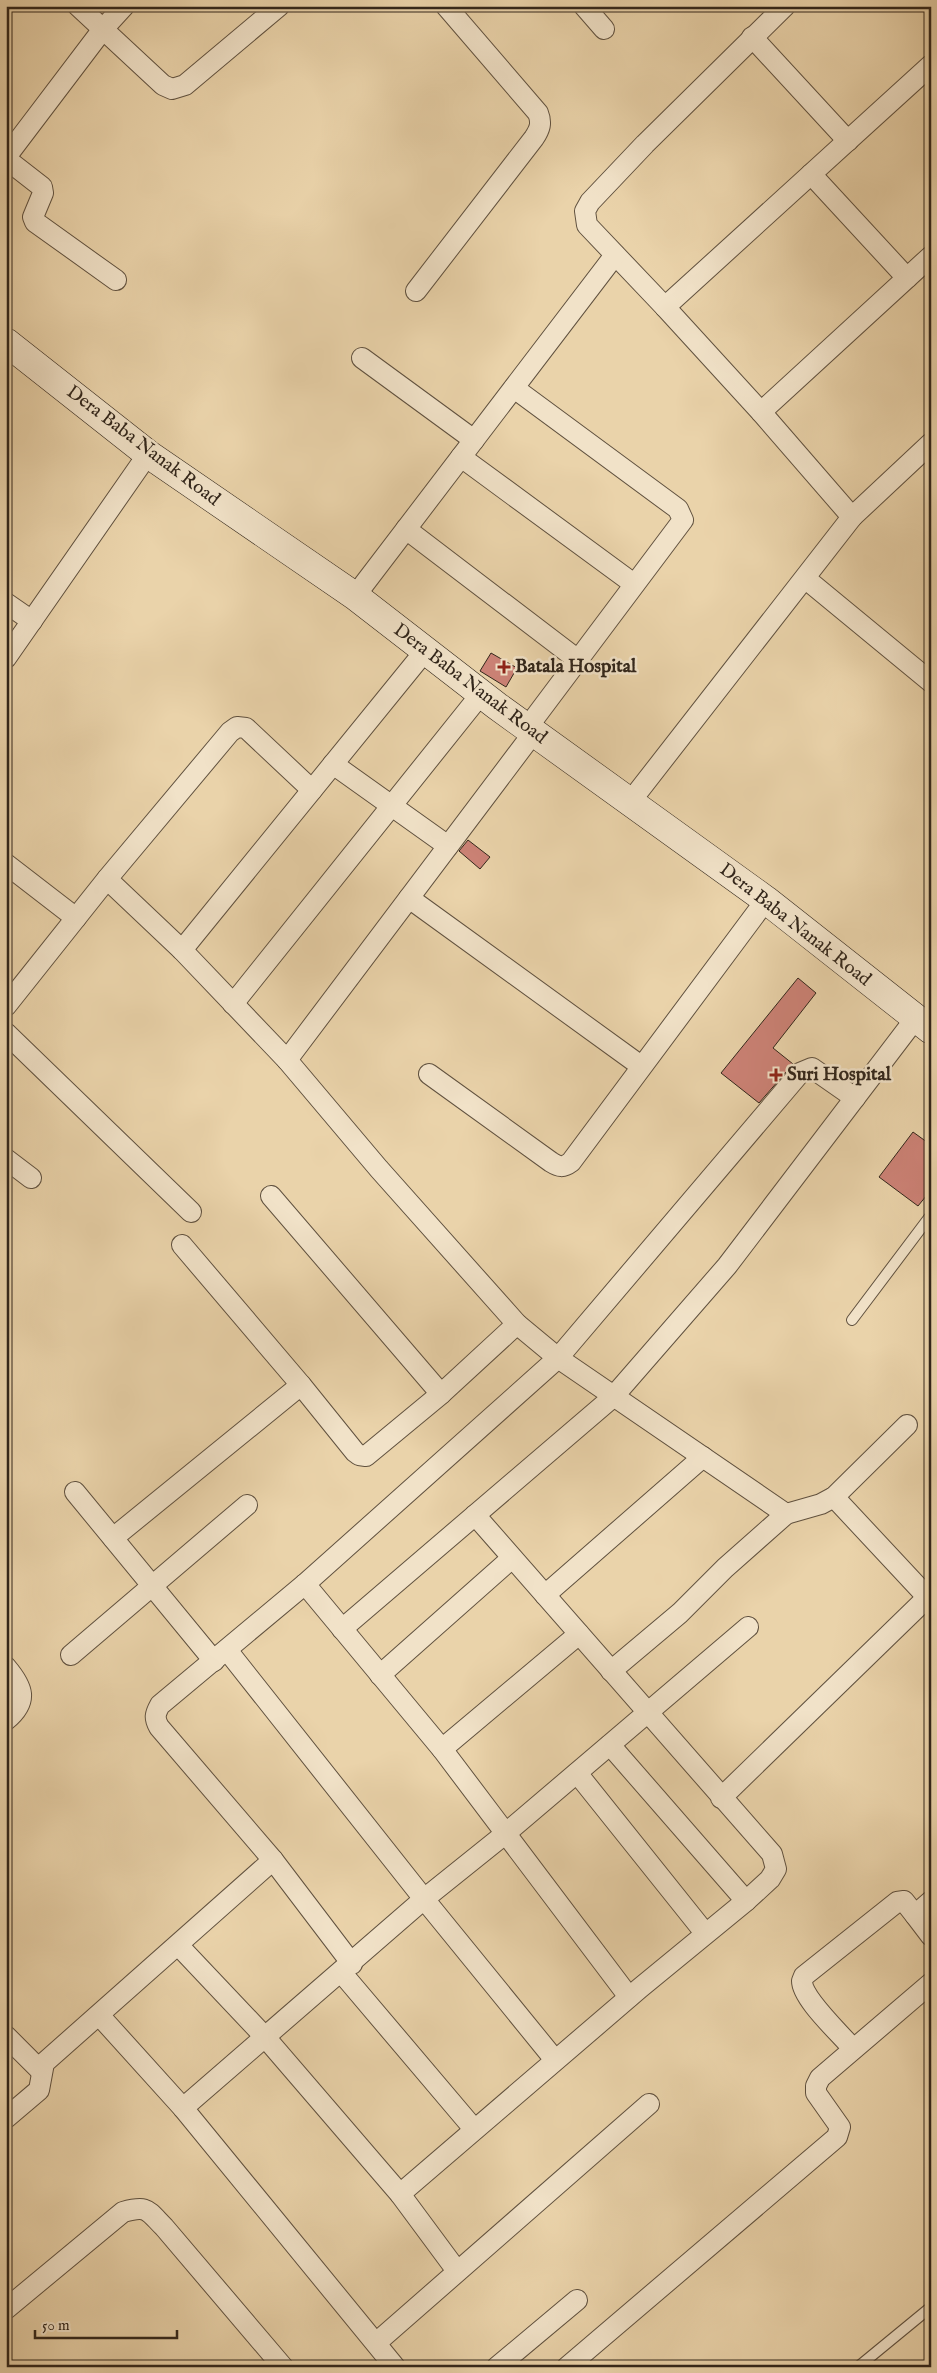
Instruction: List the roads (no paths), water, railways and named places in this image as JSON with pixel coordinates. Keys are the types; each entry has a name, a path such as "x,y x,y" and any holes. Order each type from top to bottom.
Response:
{"main road":[{"name":"Dera Baba Nanak Road","path":"6,342 148,454 355,596 481,694 766,900 923,1024"}],"street":[{"path":"78,6 163,85 172,89 179,88 279,6"},
{"path":"116,280 35,222 33,217 43,193 42,186 6,158 103,29 124,6"},
{"path":"416,292 540,130 541,121 538,113 446,6"},
{"path":"584,6 604,29"},
{"path":"773,10 752,37 590,202 585,211 587,225 665,307 852,517"},
{"path":"752,37 848,140"},
{"path":"665,307 931,65"},
{"path":"811,174 907,278"},
{"path":"355,596 615,255"},
{"path":"760,412 931,256"},
{"path":"362,358 474,440"},
{"path":"287,1060 448,846 578,660 683,520 682,514 514,388"},
{"path":"630,802 806,579 852,517 931,443"},
{"path":"6,658 148,454"},
{"path":"461,457 634,584"},
{"path":"406,529 578,660"},
{"path":"806,579 931,682"},
{"path":"6,603 32,622"},
{"path":"182,950 426,651"},
{"path":"233,1004 481,694"},
{"path":"6,1006 107,879 230,732 237,727 246,728 312,790"},
{"path":"333,764 448,846"},
{"path":"6,864 76,918"},
{"path":"107,879 182,950 287,1060 379,1169 517,1324 558,1358 613,1397 786,1514"},
{"path":"409,898 641,1066"},
{"path":"429,1074 550,1162 558,1166 565,1166 571,1162 766,900"},
{"path":"342,1629 613,1397 727,1266 854,1098 923,1024"},
{"path":"6,1033 191,1212"},
{"path":"474,2130 346,1968 273,1860 155,1719 160,1705 305,1584 558,1358 800,1073 812,1068 854,1098"},
{"path":"6,1159 31,1178"},
{"path":"271,1196 441,1394"},
{"path":"182,1245 301,1385 355,1452 360,1455 366,1456 441,1394 517,1324"},
{"path":"113,1538 301,1385"},
{"path":"611,1671 680,1613 725,1568 786,1514 820,1504 834,1497 907,1425"},
{"path":"545,1595 703,1457"},
{"path":"75,1492 151,1585 221,1656 424,1899 555,2060"},
{"path":"721,1798 930,1597 834,1497"},
{"path":"70,1655 247,1505"},
{"path":"400,2194 629,1997 746,1901 774,1875 775,1861 772,1854 474,1515"},
{"path":"380,1675 512,1558"},
{"path":"305,1584 442,1749 629,1997"},
{"path":"183,2108 424,1899 505,1834 748,1627"},
{"path":"442,1749 579,1634"},
{"path":"6,1667 17,1680 22,1692 21,1702 15,1713 6,1720"},
{"path":"610,1745 746,1901"},
{"path":"577,1773 705,1933"},
{"path":"6,2118 38,2090 42,2082 41,2071 48,2060 273,1860"},
{"path":"853,2049 804,1990 802,1981 804,1976 897,1902 904,1901 931,1936"},
{"path":"915,1915 931,1901"},
{"path":"178,1945 265,2037 400,2194 456,2271"},
{"path":"567,2367 837,2137 840,2128 816,2093 816,2086 820,2078 931,1984"},
{"path":"99,2015 183,2108 395,2367"},
{"path":"6,2036 41,2071"},
{"path":"376,2343 649,2104"},
{"path":"6,2309 123,2212 139,2207 147,2210 164,2227 283,2367"},
{"path":"497,2367 577,2300"}],"lane":[{"path":"852,1320 931,1215"},
{"path":"858,2367 931,2307"}],"place":[{"name":"Batala Hospital","path":"504,667"},
{"name":"Suri Hospital","path":"776,1075"}]}
